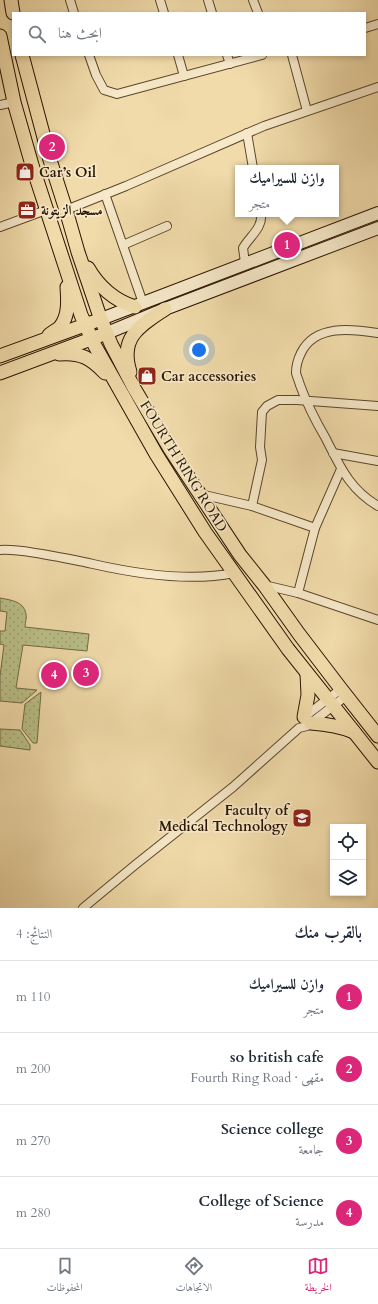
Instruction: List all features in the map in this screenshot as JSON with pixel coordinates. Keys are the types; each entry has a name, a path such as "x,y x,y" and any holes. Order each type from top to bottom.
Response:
{"main road":[{"path":"11,0 13,12"},
{"name":"FOURTH RING ROAD","path":"0,36 3,68 46,210 85,325 115,384 156,454 205,532 234,574 307,674 378,762"},
{"name":"FOURTH RING ROAD","path":"22,56 50,160 78,252 101,319 134,388 170,449 240,555 378,736"},
{"path":"0,356 378,213"},
{"path":"0,373 92,339 165,309 378,228"},
{"path":"78,252 91,274 106,291 121,301 138,305"},
{"path":"34,344 59,328 65,319 68,305 65,266"},
{"path":"134,388 127,353 132,335 136,330 165,309"},
{"path":"40,358 70,353 80,355 97,365 115,384"},
{"path":"307,674 308,695 305,723 332,725 354,733"}],"street":[{"path":"70,0 74,12"},
{"path":"160,0 164,12"},
{"path":"208,0 212,12"},
{"path":"253,0 258,12"},
{"path":"366,28 378,24"},
{"path":"89,56 100,85 104,90 117,94 258,56"},
{"path":"178,56 184,76"},
{"path":"227,56 230,64"},
{"path":"292,56 307,111"},
{"path":"66,210 264,126 378,87"},
{"path":"0,106 14,102"},
{"path":"247,134 252,165"},
{"path":"106,194 122,245 138,305"},
{"path":"0,227 46,210"},
{"path":"245,263 242,248 259,228 261,217"},
{"path":"122,245 167,226"},
{"path":"378,333 357,330 333,330 319,335 308,342 302,351 298,361 296,373 305,400 341,469 356,489 363,496 378,506"},
{"path":"252,506 262,460 260,447 262,412 267,406 278,400 305,400 378,406"},
{"path":"333,453 378,461"},
{"path":"298,592 315,528 341,469"},
{"path":"200,494 252,506 315,528"},
{"path":"0,550 23,550 117,569 175,576 207,577 234,574"},
{"path":"264,585 298,592 378,620"},
{"path":"83,908 233,787 305,723 344,693"}],"green space":[{"path":"0,598 16,602 22,606 25,610 26,616 25,627 89,634 87,651 23,645 16,688 37,690 22,703 0,701 0,676 4,645 0,644 0,631 5,631 7,612 0,611"},
{"path":"41,692 37,743 33,743 22,729 25,704"},
{"path":"0,729 20,730 30,745 30,750 0,746"}],"place":[{"name":"so british cafe","path":"52,147"},
{"name":"Car’s Oil","path":"25,172"},
{"name":"مسجد الزيتونة","path":"27,210"},
{"name":"وازن للسيراميك","path":"287,245"},
{"name":"Car accessories","path":"147,376"},
{"name":"Science college","path":"86,673"},
{"name":"College of Science","path":"54,675"},
{"name":"Faculty of Medical Technology","path":"302,818"}]}
